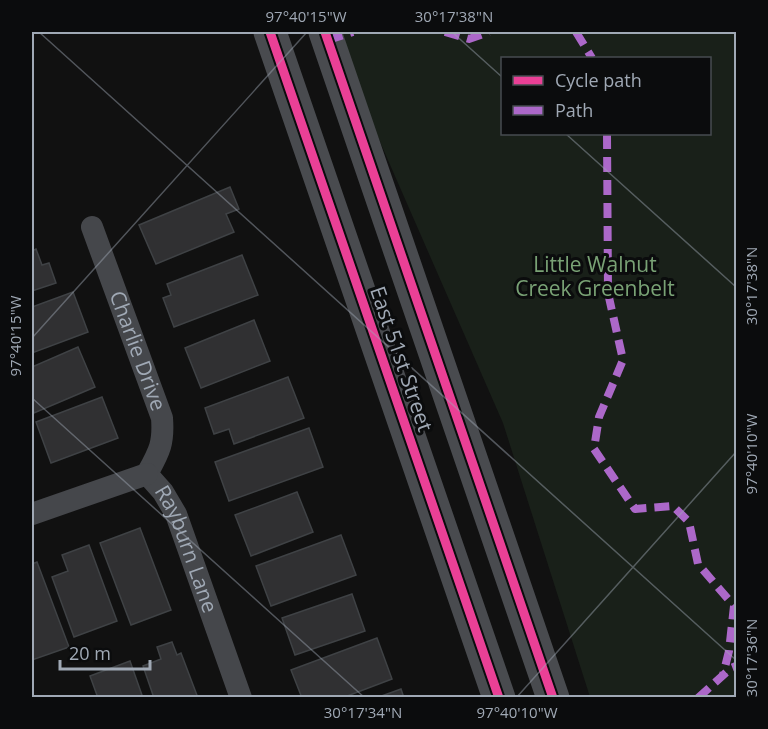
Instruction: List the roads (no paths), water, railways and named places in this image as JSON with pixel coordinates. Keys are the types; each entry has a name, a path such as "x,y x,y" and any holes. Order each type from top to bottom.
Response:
{"street":[{"name":"East 51st Street","path":"270,32 499,698"},
{"name":"East 51st Street","path":"325,32 553,698"},
{"name":"Charlie Drive","path":"92,227 162,418 161,450 147,474"},
{"path":"32,514 147,474"},
{"name":"Rayburn Lane","path":"147,474 163,492 176,514 241,698"}],"park label":[{"name":"Little Walnut Creek Greenbelt","path":"595,277"}]}
